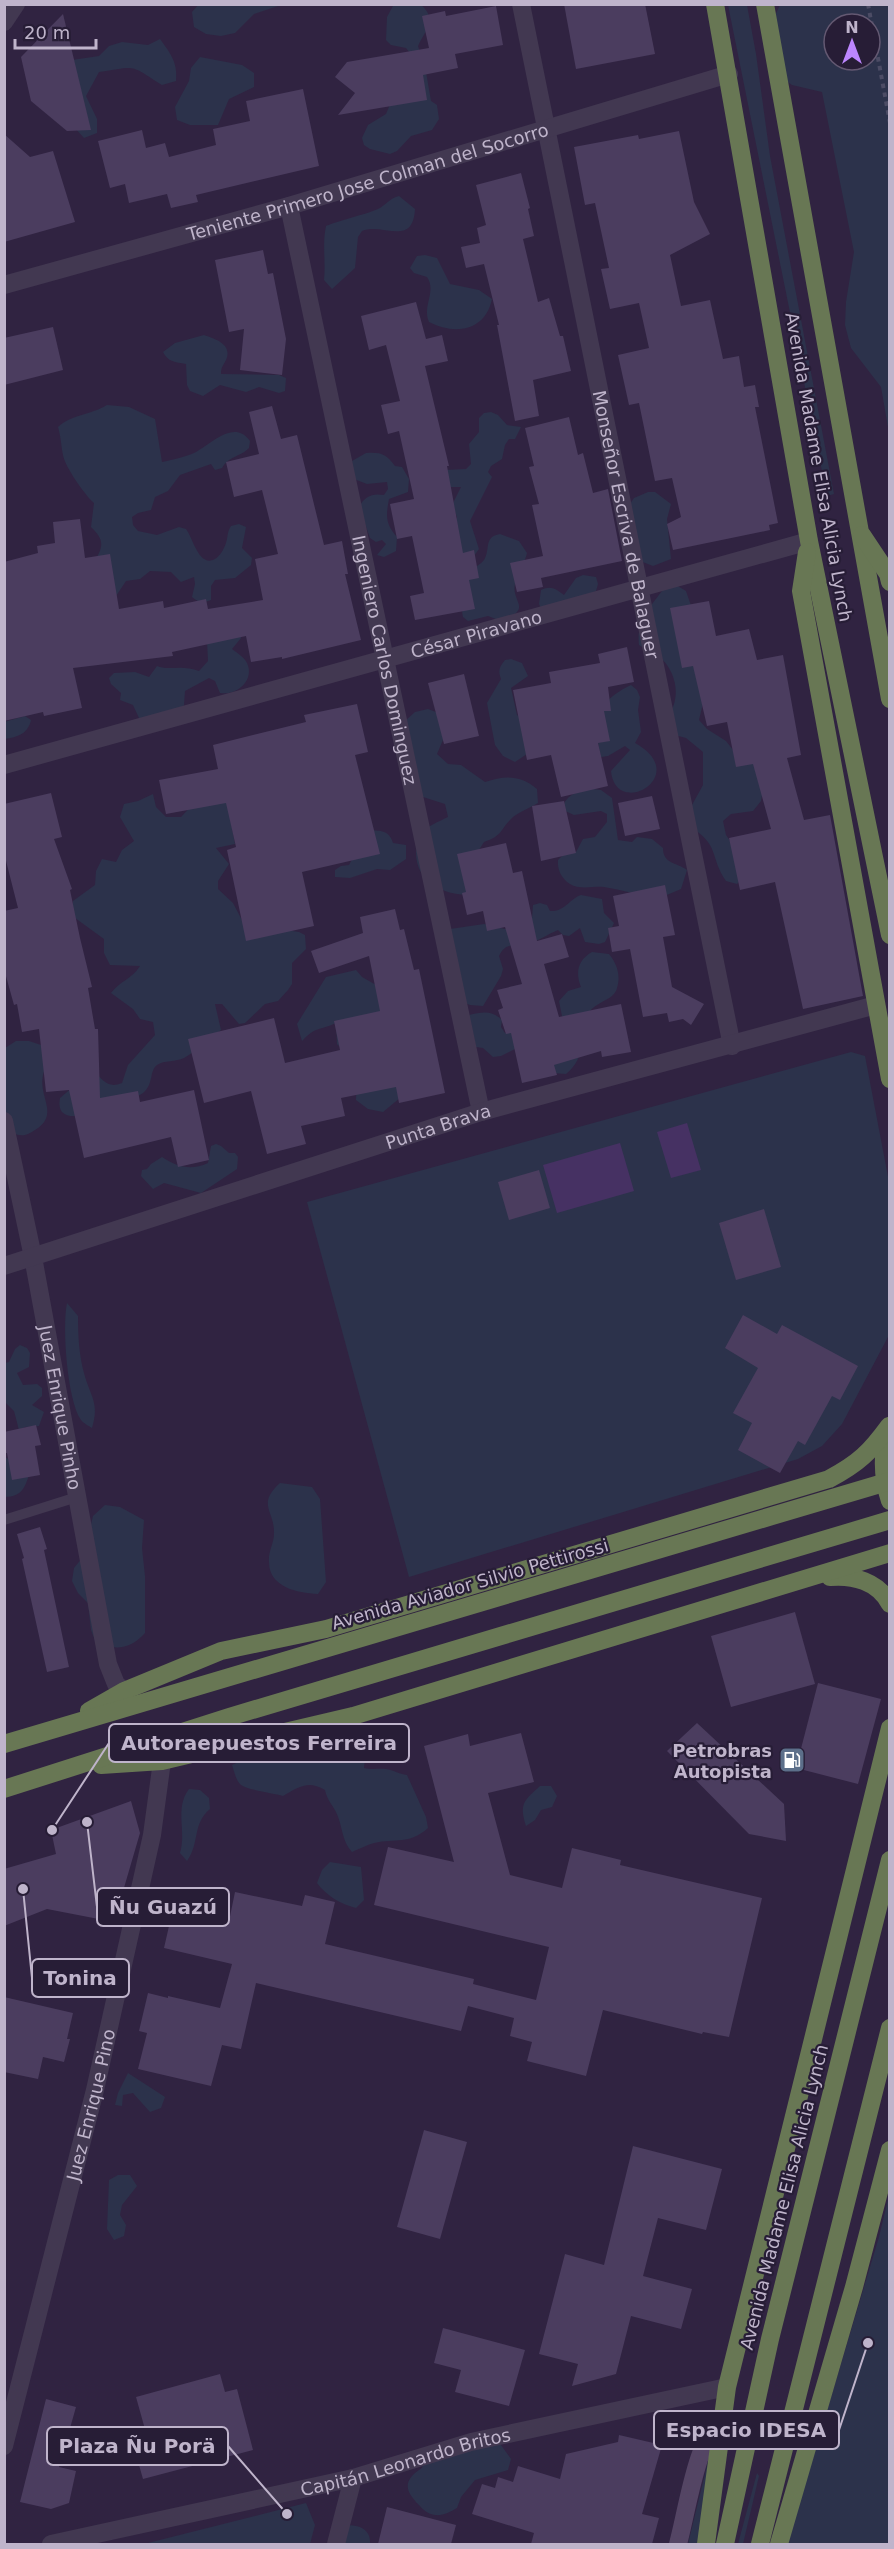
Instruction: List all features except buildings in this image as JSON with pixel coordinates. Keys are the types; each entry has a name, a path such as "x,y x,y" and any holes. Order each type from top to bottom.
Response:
{"highway":[{"name":"Avenida Madame Elisa Alicia Lynch","path":"716,4 809,541 890,935"},
{"name":"Avenida Madame Elisa Alicia Lynch","path":"765,4 857,528 890,699"},
{"path":"857,528 888,574 890,582"},
{"path":"809,541 801,591 890,1079"},
{"path":"890,1426 884,1446 883,1468 890,1501"},
{"path":"4,1744 62,1726 124,1691 221,1650 326,1629 830,1479 869,1453 890,1426"},
{"name":"Avenida Aviador Silvio Pettirossi","path":"62,1726 890,1481"},
{"path":"4,1789 220,1720 890,1520"},
{"path":"72,1767 162,1761 353,1716 890,1553"},
{"path":"807,1580 843,1576 868,1582 885,1594 890,1604"},
{"path":"706,2544 728,2387 890,1728"},
{"name":"Avenida Madame Elisa Alicia Lynch","path":"725,2544 770,2339 890,1860"},
{"path":"760,2544 890,2028"},
{"path":"779,2544 854,2287 890,2150"}],"main road":[{"path":"678,2544 704,2441 713,2424 724,2414"}],"street":[{"path":"4,22 16,4"},
{"name":"Monseñor Escriva de Balaguer","path":"520,4 732,1046"},
{"name":"Teniente Primero Jose Colman del Socorro","path":"4,285 289,206 729,74"},
{"name":"Ingeniero Carlos Dominguez","path":"289,206 482,1112"},
{"name":"César Piravano","path":"4,765 809,541"},
{"name":"Punta Brava","path":"4,1266 482,1112 732,1046 876,1005"},
{"name":"Juez Enrique Pinho","path":"4,1120 33,1257 108,1664 116,1684 124,1691"},
{"name":"Juez Enrique Pino","path":"4,2446 95,2090 152,1835 162,1761"},
{"name":"Capitán Leonardo Britos","path":"51,2544 353,2478 471,2442 728,2387"},
{"path":"336,2544 353,2478"}],"lane":[{"path":"4,1520 77,1497"}],"path":[{"path":"868,4 890,123"}],"shaded area":[{"path":"199,4 281,5 254,14 235,33 221,36 206,34 194,27 192,12"},
{"path":"394,4 421,5 429,15 427,30 418,46 426,72 431,101 437,105 439,119 432,130 411,136 397,151 390,154 370,149 364,145 362,138 368,125 386,114 411,54 406,48 391,45 386,40 387,17"},
{"path":"728,5 747,5 770,156 834,494 827,496"},
{"path":"780,5 889,5 889,433 881,387 851,348 845,325 846,302 854,252 822,92 792,85 781,77 771,24"},
{"path":"160,39 174,63 176,81 162,85 133,68 99,72 86,96 97,119 97,133 84,138 75,128 72,60 99,56 109,46 122,42 148,45"},
{"path":"200,57 242,65 254,73 254,87 229,99 218,125 190,125 177,120 175,107 189,81 191,68"},
{"path":"399,196 415,209 409,228 403,231 370,229 362,231 358,237 355,268 332,289 324,280 326,226 378,209"},
{"path":"417,256 437,258 450,284 479,290 492,299 483,318 476,324 467,328 448,329 429,322 427,310 430,283 427,277 414,273 410,268"},
{"path":"204,335 222,343 227,350 228,354 221,374 279,375 286,378 285,391 279,393 259,387 246,392 220,385 203,396 190,391 187,385 186,364 170,360 163,352 175,343"},
{"path":"107,405 129,407 155,419 162,462 194,453 229,433 237,432 250,441 249,448 228,461 222,468 215,470 211,464 180,475 168,491 155,497 151,510 132,517 133,525 138,531 157,535 179,527 186,529 197,551 209,561 222,552 231,526 239,524 246,527 242,548 252,558 251,565 235,578 215,580 211,586 211,600 201,602 192,597 194,577 181,582 171,572 150,571 140,579 126,581 114,599 97,557 101,544 99,537 91,527 94,503 67,466 58,427 69,419"},
{"path":"491,412 498,415 507,425 521,427 515,439 509,439 505,445 502,459 491,466 488,472 492,477 470,521 479,549 471,560 464,562 452,525 457,517 452,505 461,487 447,487 445,470 466,469 471,464 469,444 479,432 479,418 484,413"},
{"path":"366,453 386,456 395,466 402,467 409,479 408,492 389,499 387,519 397,537 396,551 384,557 377,555 386,544 382,540 376,542 370,538 359,507 369,496 384,495 388,489 387,482 367,484 354,479 352,461"},
{"path":"648,492 655,492 671,504 667,519 671,559 653,566 635,559 630,504 634,498"},
{"path":"500,534 519,541 527,553 515,584 519,609 501,621 488,616 468,621 463,617 462,606 468,580 473,570 484,560 491,538"},
{"path":"583,575 596,577 598,584 596,591 542,610 539,604 541,590 553,588 564,595 576,578"},
{"path":"676,585 686,591 697,623 704,699 699,720 707,729 726,741 733,750 754,760 765,779 761,801 753,811 731,814 723,821 726,835 740,855 744,876 737,884 726,881 706,840 689,826 692,805 703,785 703,752 686,738 675,735 668,716 674,704 676,691 671,671 665,662 639,645 642,621 650,607 665,587"},
{"path":"240,631 241,638 232,649 246,661 249,675 243,686 233,692 220,693 215,681 209,678 185,691 184,705 180,710 146,721 139,718 133,705 120,700 121,693 111,684 109,678 114,673 135,672 149,677 157,666 199,671 208,661 207,641"},
{"path":"511,659 522,663 528,676 511,688 517,715 529,723 527,754 515,762 503,756 495,745 487,703 501,679 499,671 501,665 505,660"},
{"path":"631,685 640,697 638,710 641,732 635,743 651,755 656,768 654,779 647,787 636,792 625,792 616,785 611,771 630,750 625,746 608,756 601,757 597,722 604,705 610,698"},
{"path":"428,709 441,714 448,728 437,754 448,764 461,765 485,782 499,778 512,778 525,781 537,789 538,803 515,815 498,834 484,842 477,853 469,895 441,889 426,879 417,863 417,842 422,832 448,817 445,804 420,796 405,721 415,712"},
{"path":"25,716 31,720 25,732 5,739 4,722"},
{"path":"586,788 601,790 612,798 618,840 632,842 637,837 652,839 663,848 668,860 687,870 681,889 655,900 604,887 578,887 565,880 559,871 558,860 563,855 576,852 583,839 595,837 607,822 607,814 601,811 574,815 563,810 567,799"},
{"path":"153,794 156,807 166,817 181,817 200,797 226,794 235,844 216,848 229,864 218,881 218,889 233,903 244,924 299,932 305,935 306,949 292,963 292,984 278,1001 265,1004 245,1023 239,1024 222,1004 215,1004 221,1030 184,1058 157,1065 149,1086 143,1093 98,1111 70,1116 60,1108 60,1098 93,1070 109,1084 122,1083 128,1065 155,1035 153,1022 140,1019 133,1009 111,993 140,966 110,965 104,953 104,939 71,915 73,901 95,885 96,871 102,859 116,862 122,850 134,841 120,817 124,804"},
{"path":"368,830 386,833 393,843 406,845 406,859 390,870 377,869 350,878 335,877 335,870 349,865"},
{"path":"581,895 602,899 604,913 614,923 605,942 599,944 585,942 580,928 569,936 563,935 558,930 531,943 508,946 499,956 503,969 501,976 483,1006 470,1005 457,1000 450,929 484,924 505,929 526,930 532,918 533,905 540,903 547,905 550,911 555,911"},
{"path":"592,952 609,954 618,970 619,979 613,995 597,1005 586,1018 581,1051 573,1067 566,1074 553,1073 519,1047 501,1056 493,1057 483,1048 476,1047 469,1015 491,1013 502,1020 501,1027 505,1033 519,1033 563,1021 559,1001 568,991 581,987 578,976 579,967 587,955"},
{"path":"356,970 362,977 376,985 401,1097 383,1112 368,1109 356,1100 354,1069 349,1057 337,1044 336,1023 314,1031 302,1041 297,1024 326,977"},
{"path":"16,1041 29,1041 53,1049 43,1075 42,1084 47,1107 45,1120 40,1127 23,1135 14,1134 5,1128 5,1048"},
{"path":"851,1052 865,1056 889,1182 889,1335 842,1424 822,1446 798,1459 409,1577 307,1202"},
{"path":"687,1123 701,1170 671,1178 657,1132"},
{"path":"620,1143 634,1191 557,1213 543,1165"},
{"path":"216,1144 229,1153 235,1153 238,1157 237,1169 201,1193 164,1183 153,1189 141,1176 142,1170 147,1169 162,1157 184,1167 196,1167 208,1163 211,1146"},
{"path":"67,1303 78,1316 81,1359 95,1406 92,1428 81,1420 72,1397 65,1328"},
{"path":"20,1345 27,1348 30,1353 29,1367 17,1373 23,1385 37,1384 42,1388 42,1396 32,1405 44,1412 39,1426 19,1430 14,1411 5,1402 5,1363 9,1362 15,1349"},
{"path":"4,1457 22,1464 29,1475 21,1491 5,1497"},
{"path":"280,1483 312,1487 320,1499 326,1582 318,1594 286,1587 279,1583 270,1571 269,1558 274,1526 268,1502 269,1497"},
{"path":"105,1505 120,1507 144,1520 142,1548 145,1576 145,1633 134,1643 122,1647 110,1647 96,1643 91,1630 88,1603 78,1593 72,1581 74,1568 83,1557 93,1516"},
{"path":"369,1727 378,1733 377,1743 366,1747 364,1768 386,1769 407,1775 426,1817 428,1828 415,1837 374,1843 352,1852 346,1843 338,1817 325,1790 308,1785 283,1796 243,1786 235,1775 232,1765 254,1755 288,1757 317,1740 328,1737 339,1738"},
{"path":"540,1786 551,1786 557,1796 552,1807 541,1810 535,1820 526,1826 524,1803"},
{"path":"189,1789 200,1790 209,1798 210,1809 198,1827 194,1847 187,1861 180,1853 182,1845 181,1812"},
{"path":"330,1862 361,1867 364,1900 356,1908 334,1899 317,1883 322,1870"},
{"path":"128,2073 165,2097 161,2108 150,2112 133,2093 123,2095 122,2106 115,2105"},
{"path":"118,2175 130,2175 137,2186 122,2205 120,2215 126,2225 124,2236 114,2240 107,2229 109,2180"},
{"path":"889,2195 889,2544 787,2544 879,2237"},
{"path":"498,2441 511,2459 508,2470 475,2480 461,2497 457,2508 444,2514 428,2513 410,2495 409,2481 422,2468 424,2457"},
{"path":"712,2445 701,2544 688,2544"},
{"path":"757,2473 759,2476 743,2544 738,2544"},
{"path":"306,2503 315,2525 310,2544 144,2544"},
{"path":"346,2525 366,2531 370,2544 337,2544"}],"place":[{"name":"Petrobras Autopista","path":"792,1760"},
{"name":"Ñu Guazú","path":"87,1822"},
{"name":"Autoraepuestos Ferreira","path":"52,1830"},
{"name":"Tonina","path":"23,1889"},
{"name":"Espacio IDESA","path":"868,2343"},
{"name":"Plaza Ñu Porä","path":"287,2514"}]}
